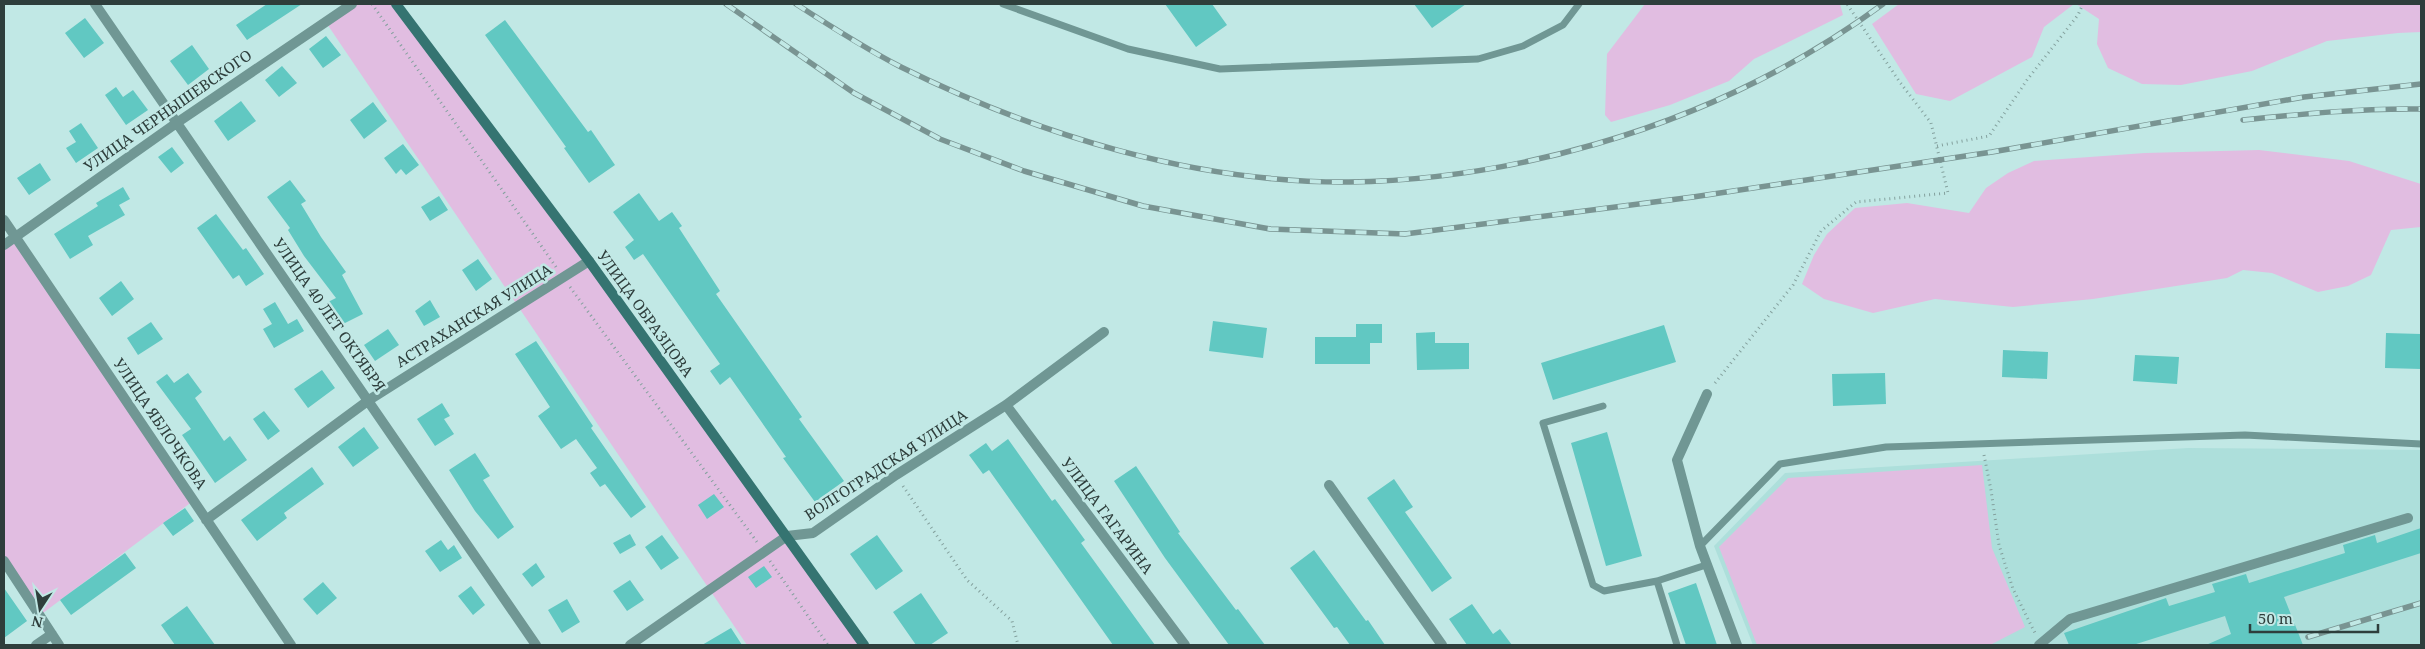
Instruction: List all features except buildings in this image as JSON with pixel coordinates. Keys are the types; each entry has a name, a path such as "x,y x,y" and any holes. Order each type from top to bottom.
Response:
{"street":[{"name":"УЛИЦА 40 ЛЕТ ОКТЯБРЯ","path":"95,4 536,645"},
{"name":"УЛИЦА ЧЕРНЫШЕВСКОГО","path":"4,245 178,122 352,4"},
{"name":"УЛИЦА ОБРАЗЦОВА","path":"396,4 589,261 864,645"},
{"name":"УЛИЦА ЯБЛОЧКОВА","path":"4,220 291,645"},
{"name":"АСТРАХАНСКАЯ УЛИЦА","path":"206,520 369,400 589,261"},
{"name":"ВОЛГОГРАДСКАЯ УЛИЦА","path":"630,645 787,536 813,533 896,475 1006,405 1104,332"},
{"path":"1706,394 1677,460 1706,565 1737,645"},
{"name":"УЛИЦА ГАГАРИНА","path":"1006,405 1185,645"},
{"path":"1329,485 1442,645"},
{"path":"2040,645 2070,619 2408,518"},
{"path":"4,562 59,645"},
{"path":"36,645 52,634"}],"lane":[{"path":"1003,4 1128,49 1220,69 1478,59 1523,46 1562,25 1580,4"},
{"path":"1603,406 1544,423 1593,585 1604,591 1657,581 1706,565"},
{"path":"1700,546 1780,464 1886,447 2245,435 2421,444"},
{"path":"1657,581 1677,645"}],"path":[{"path":"372,4 563,278 764,552 828,645"},
{"path":"1706,394 1793,285 1821,230 1856,202 1948,193 1931,123 1899,81 1847,4"},
{"path":"1937,146 1989,136 2027,80 2078,15 2083,4"},
{"path":"1962,445 1984,455 1992,490 1999,545 2014,589 2040,645"},
{"path":"896,475 967,580 1012,622 1018,645"}],"shaded area":[{"path":"352,4 396,4 864,645 747,645 325,21"},
{"path":"1645,4 1840,4 1843,15 1754,59 1729,81 1670,105 1611,122 1605,115 1607,54"},
{"path":"1899,4 2074,4 2044,27 2032,57 1950,101 1916,94 1872,24"},
{"path":"2076,4 2421,4 2421,32 2327,41 2252,71 2181,85 2142,84 2108,68 2097,44 2099,19"},
{"path":"2259,150 2349,161 2421,184 2421,227 2391,230 2371,275 2348,286 2318,292 2272,273 2243,270 2227,278 2093,299 2013,307 1935,299 1873,313 1824,299 1802,284 1814,255 1827,234 1855,208 1907,203 1969,213 1986,188 2008,173 2034,161 2145,153"},
{"path":"16,237 193,501 39,616 4,561 4,245"},
{"path":"2188,448 2421,450 2421,645 1753,645 1714,546 1785,473"},
{"path":"1982,465 1992,548 2025,627 1990,645 1757,645 1719,547 1788,478"}],"railway":[{"path":"726,4 854,93 940,139 1024,171 1143,206 1270,229 1405,234 1693,197 1992,152 2304,97 2421,84"},
{"path":"796,4 860,45 901,67 953,92 1062,134 1175,164 1233,174 1291,180 1349,182 1443,176 1505,166 1536,160 1635,132 1710,103 1781,69 1816,49 1883,4"},
{"path":"2243,120 2354,110 2421,109"},
{"path":"2308,637 2421,603"}]}
